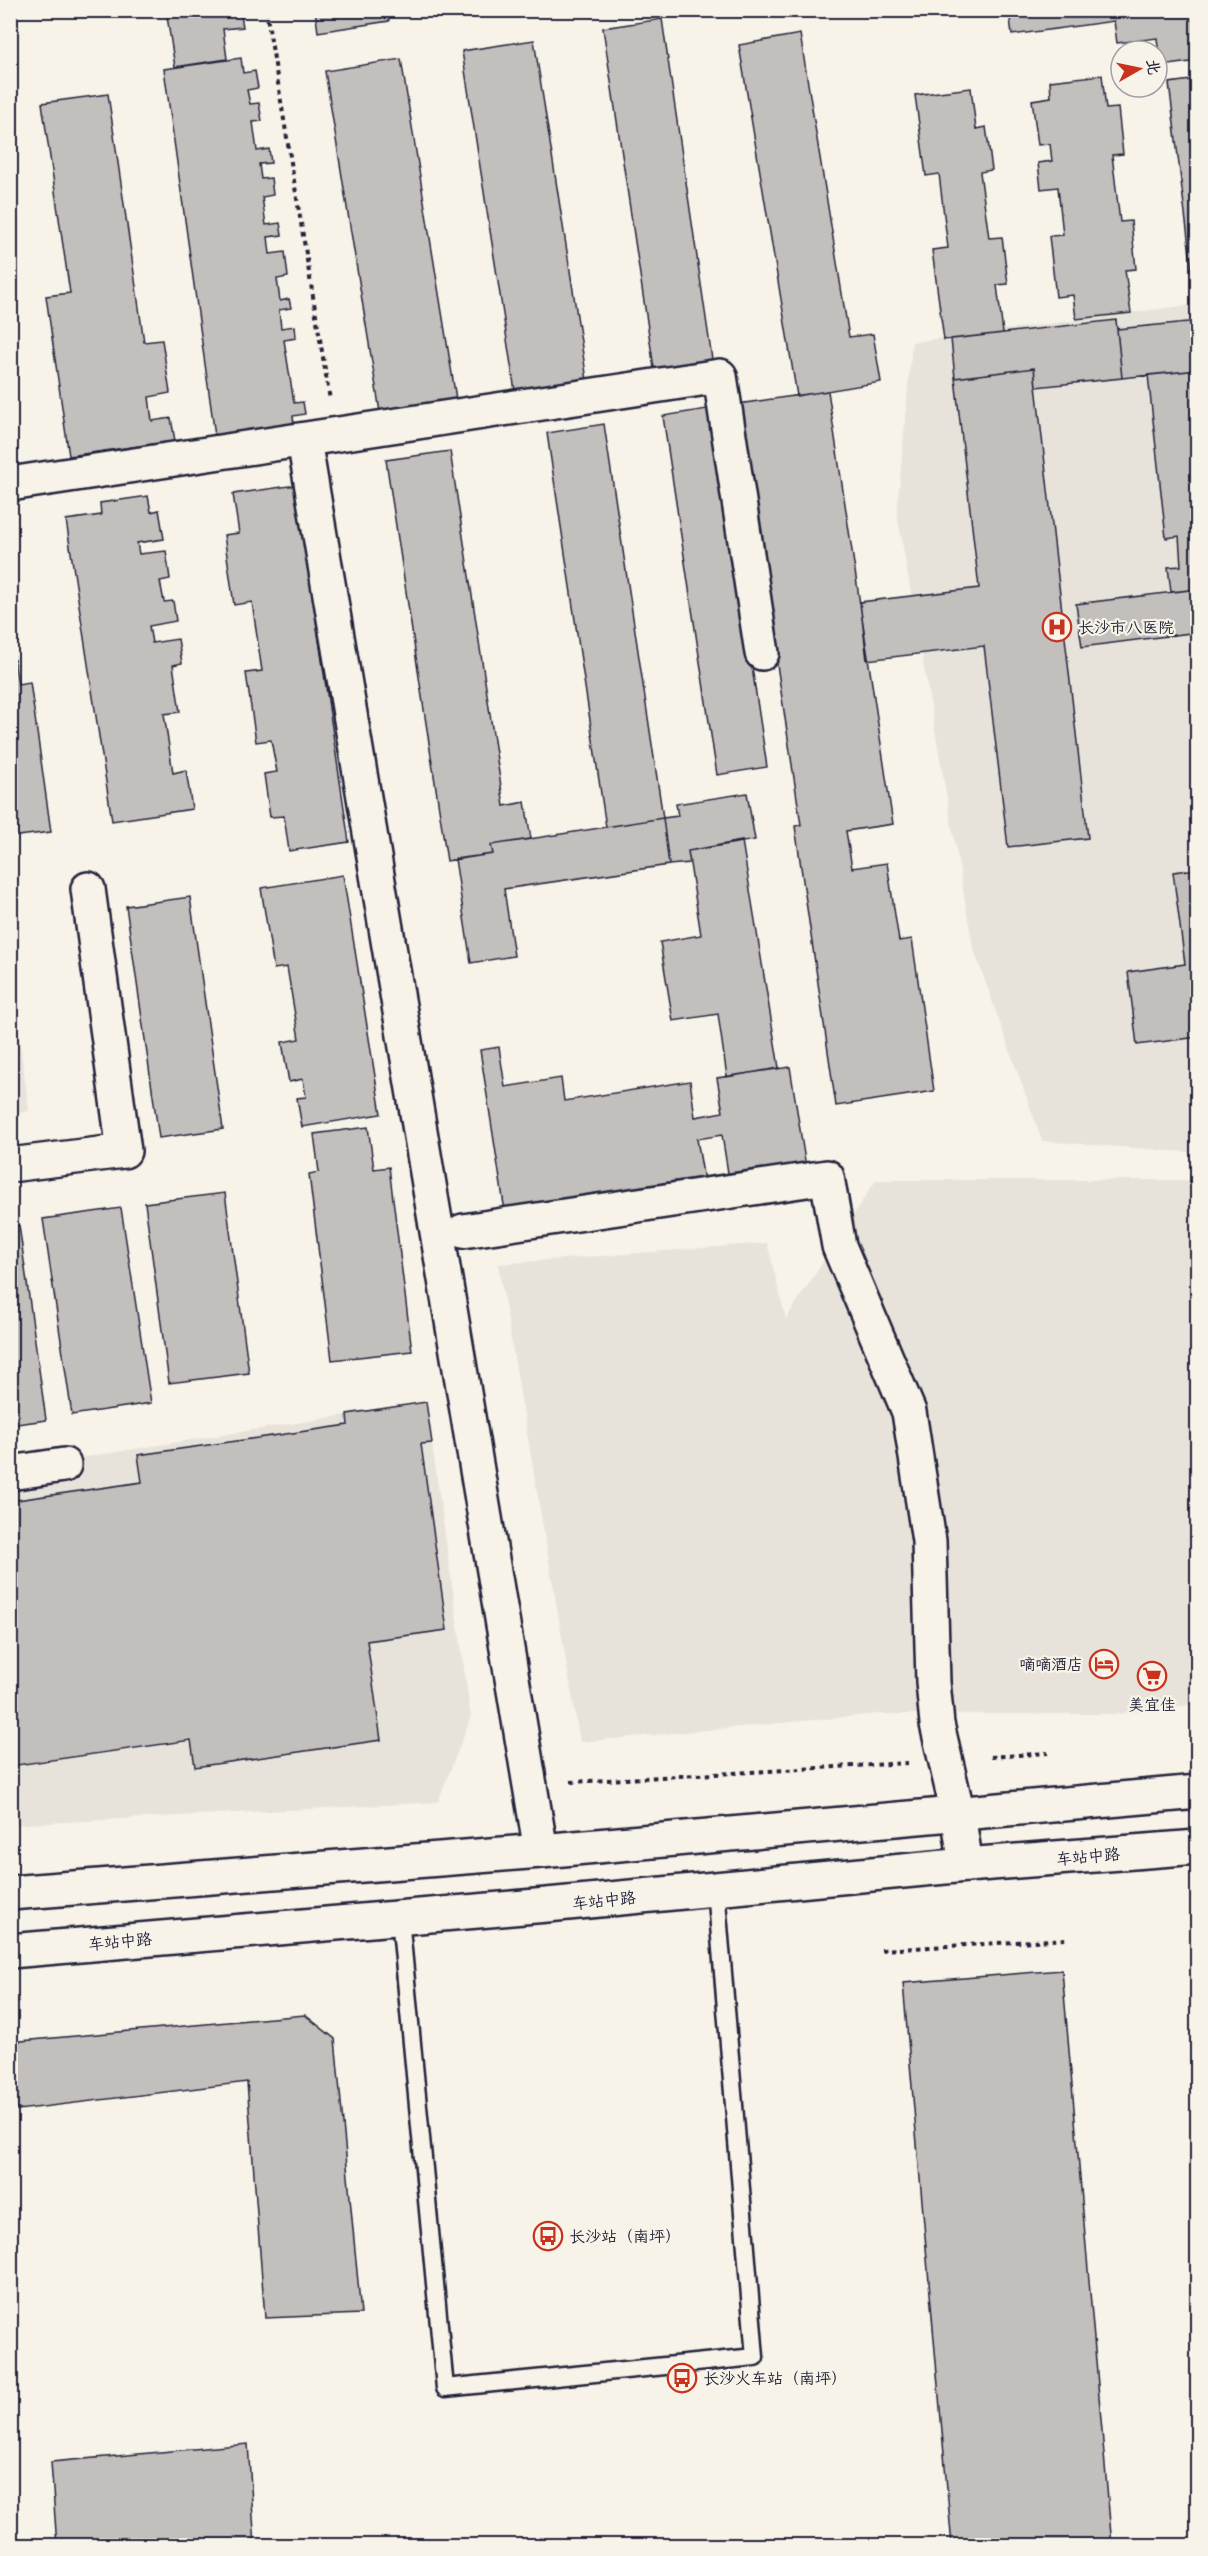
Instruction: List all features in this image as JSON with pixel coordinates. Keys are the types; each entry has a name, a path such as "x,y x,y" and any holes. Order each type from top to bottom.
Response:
{"street":[{"path":"10,484 720,376 762,653"},
{"path":"320,437 541,1851"},
{"path":"10,1165 124,1151 88,889"},
{"path":"463,1231 827,1177 838,1246 909,1412 929,1541 933,1682 938,1724 958,1814 966,1865"},
{"path":"10,1473 64,1466"},
{"path":"10,1893 541,1851 1197,1792"},
{"name":"车站中路","path":"10,1951 966,1865 1197,1847"}],"lane":[{"path":"400,1917 445,2388 755,2357 716,1889"}],"path":[{"path":"266,10 320,437"},
{"path":"991,1758 1048,1753"},
{"path":"571,1782 916,1763"},
{"path":"881,1950 1067,1939"}],"shaded area":[{"name":"长沙市八医院","path":"1197,304 1197,1153 1042,1141 973,947 897,513 912,342"},
{"path":"11,974 29,1111 10,1115"},
{"path":"876,1180 1197,1180 1197,1704 1117,1714 878,1714 580,1742 498,1264 767,1243 786,1319"},
{"path":"426,1402 471,1717 438,1802 11,1825 11,1469"}],"building":[{"path":"166,10 240,10 243,27 223,29 227,59 175,67"},
{"path":"315,10 388,10 389,21 318,32"},
{"path":"1009,10 1198,10 1198,61 1169,65 1169,39 1116,39 1114,21 1012,35"},
{"path":"662,19 713,366 655,375 603,28"},
{"path":"800,34 849,337 873,334 881,382 797,396 739,45"},
{"path":"534,40 587,380 515,391 462,51"},
{"path":"241,58 243,73 255,71 258,88 247,90 250,104 259,103 262,121 253,122 257,151 269,149 271,163 259,164 261,179 271,178 273,195 262,197 266,225 280,223 282,235 268,237 270,254 285,252 288,277 277,279 280,301 289,299 291,308 279,310 281,328 295,326 296,338 284,340 294,403 303,402 305,414 293,416 294,425 215,436 164,69"},
{"path":"401,59 457,405 381,418 325,71"},
{"path":"1102,75 1106,109 1118,108 1123,154 1112,155 1120,222 1131,221 1136,269 1125,270 1131,313 1076,319 1073,295 1056,297 1049,236 1063,235 1058,187 1041,189 1038,163 1052,161 1050,144 1038,145 1032,100 1051,97 1050,81"},
{"path":"1198,79 1198,312 1197,312 1169,83"},
{"path":"971,88 976,129 986,127 992,170 980,172 989,238 1002,237 1008,284 997,285 1003,333 944,340 932,250 948,248 939,174 926,176 915,95"},
{"path":"108,94 144,342 162,340 170,393 149,397 152,421 171,418 175,441 69,456 46,296 70,293 42,103"},
{"path":"1116,320 1122,378 1036,387 1034,368 955,378 951,339"},
{"path":"1198,321 1198,370 1122,378 1117,329"},
{"path":"1034,368 1088,838 1008,847 984,646 867,660 860,602 979,588 955,378"},
{"path":"1198,370 1198,589 1171,592 1168,567 1181,566 1179,536 1166,538 1148,375"},
{"path":"828,391 893,824 846,831 852,868 887,863 899,941 912,939 934,1091 836,1106 795,826 801,825 738,404"},
{"path":"713,408 767,767 717,775 663,416"},
{"path":"604,424 663,818 606,827 547,433"},
{"path":"450,451 504,806 525,802 531,839 491,845 493,854 447,861 386,460"},
{"path":"296,485 349,842 289,851 284,816 270,817 264,774 277,772 271,740 256,742 246,673 262,671 252,602 234,605 224,535 239,533 233,494"},
{"path":"148,496 151,512 159,510 164,539 137,543 139,554 166,551 170,579 160,581 164,602 173,601 176,621 149,626 152,643 178,639 182,663 173,665 180,712 164,714 173,773 186,770 192,809 112,821 66,520 101,515 100,503"},
{"path":"1198,589 1198,632 1082,647 1076,604"},
{"path":"10,633 18,684 30,682 51,832 10,837"},
{"path":"747,793 755,840 688,851 690,863 669,865 663,818 678,816 676,804"},
{"path":"663,818 669,865 504,889 514,956 471,963 455,859 493,854 491,845"},
{"path":"742,841 779,1068 727,1077 718,1014 673,1021 660,942 701,935 688,851"},
{"path":"1198,869 1198,1037 1137,1045 1128,972 1185,964 1173,872"},
{"path":"343,875 381,1114 302,1127 297,1098 306,1097 303,1079 289,1082 282,1042 299,1039 287,967 274,969 261,888"},
{"path":"190,897 223,1129 159,1138 126,906"},
{"path":"499,1047 505,1087 561,1078 564,1101 690,1081 695,1117 723,1112 717,1078 790,1067 806,1167 729,1179 722,1135 697,1139 705,1186 506,1218 480,1050"},
{"path":"368,1127 374,1169 389,1167 412,1351 332,1360 309,1174 319,1172 314,1134"},
{"path":"225,1193 249,1373 169,1383 145,1203"},
{"path":"121,1208 151,1403 72,1415 43,1219"},
{"path":"19,1225 46,1420 10,1425 10,1226"},
{"path":"426,1402 432,1443 421,1444 447,1630 367,1641 381,1740 195,1767 191,1740 10,1766 10,1501 142,1482 138,1455 348,1425 347,1414"},
{"path":"1062,1970 1112,2546 952,2546 903,1983"},
{"path":"305,2015 335,2039 361,2314 265,2318 247,2082 10,2111 10,2042"},
{"path":"248,2444 255,2546 57,2546 51,2462"}],"place":[{"name":"长沙市八医院","path":"1057,627"},
{"name":"嘀嘀酒店","path":"1104,1664"},
{"name":"美宜佳","path":"1152,1676"},
{"name":"长沙站（南坪）","path":"548,2236"},
{"name":"长沙火车站（南坪）","path":"682,2378"}]}
